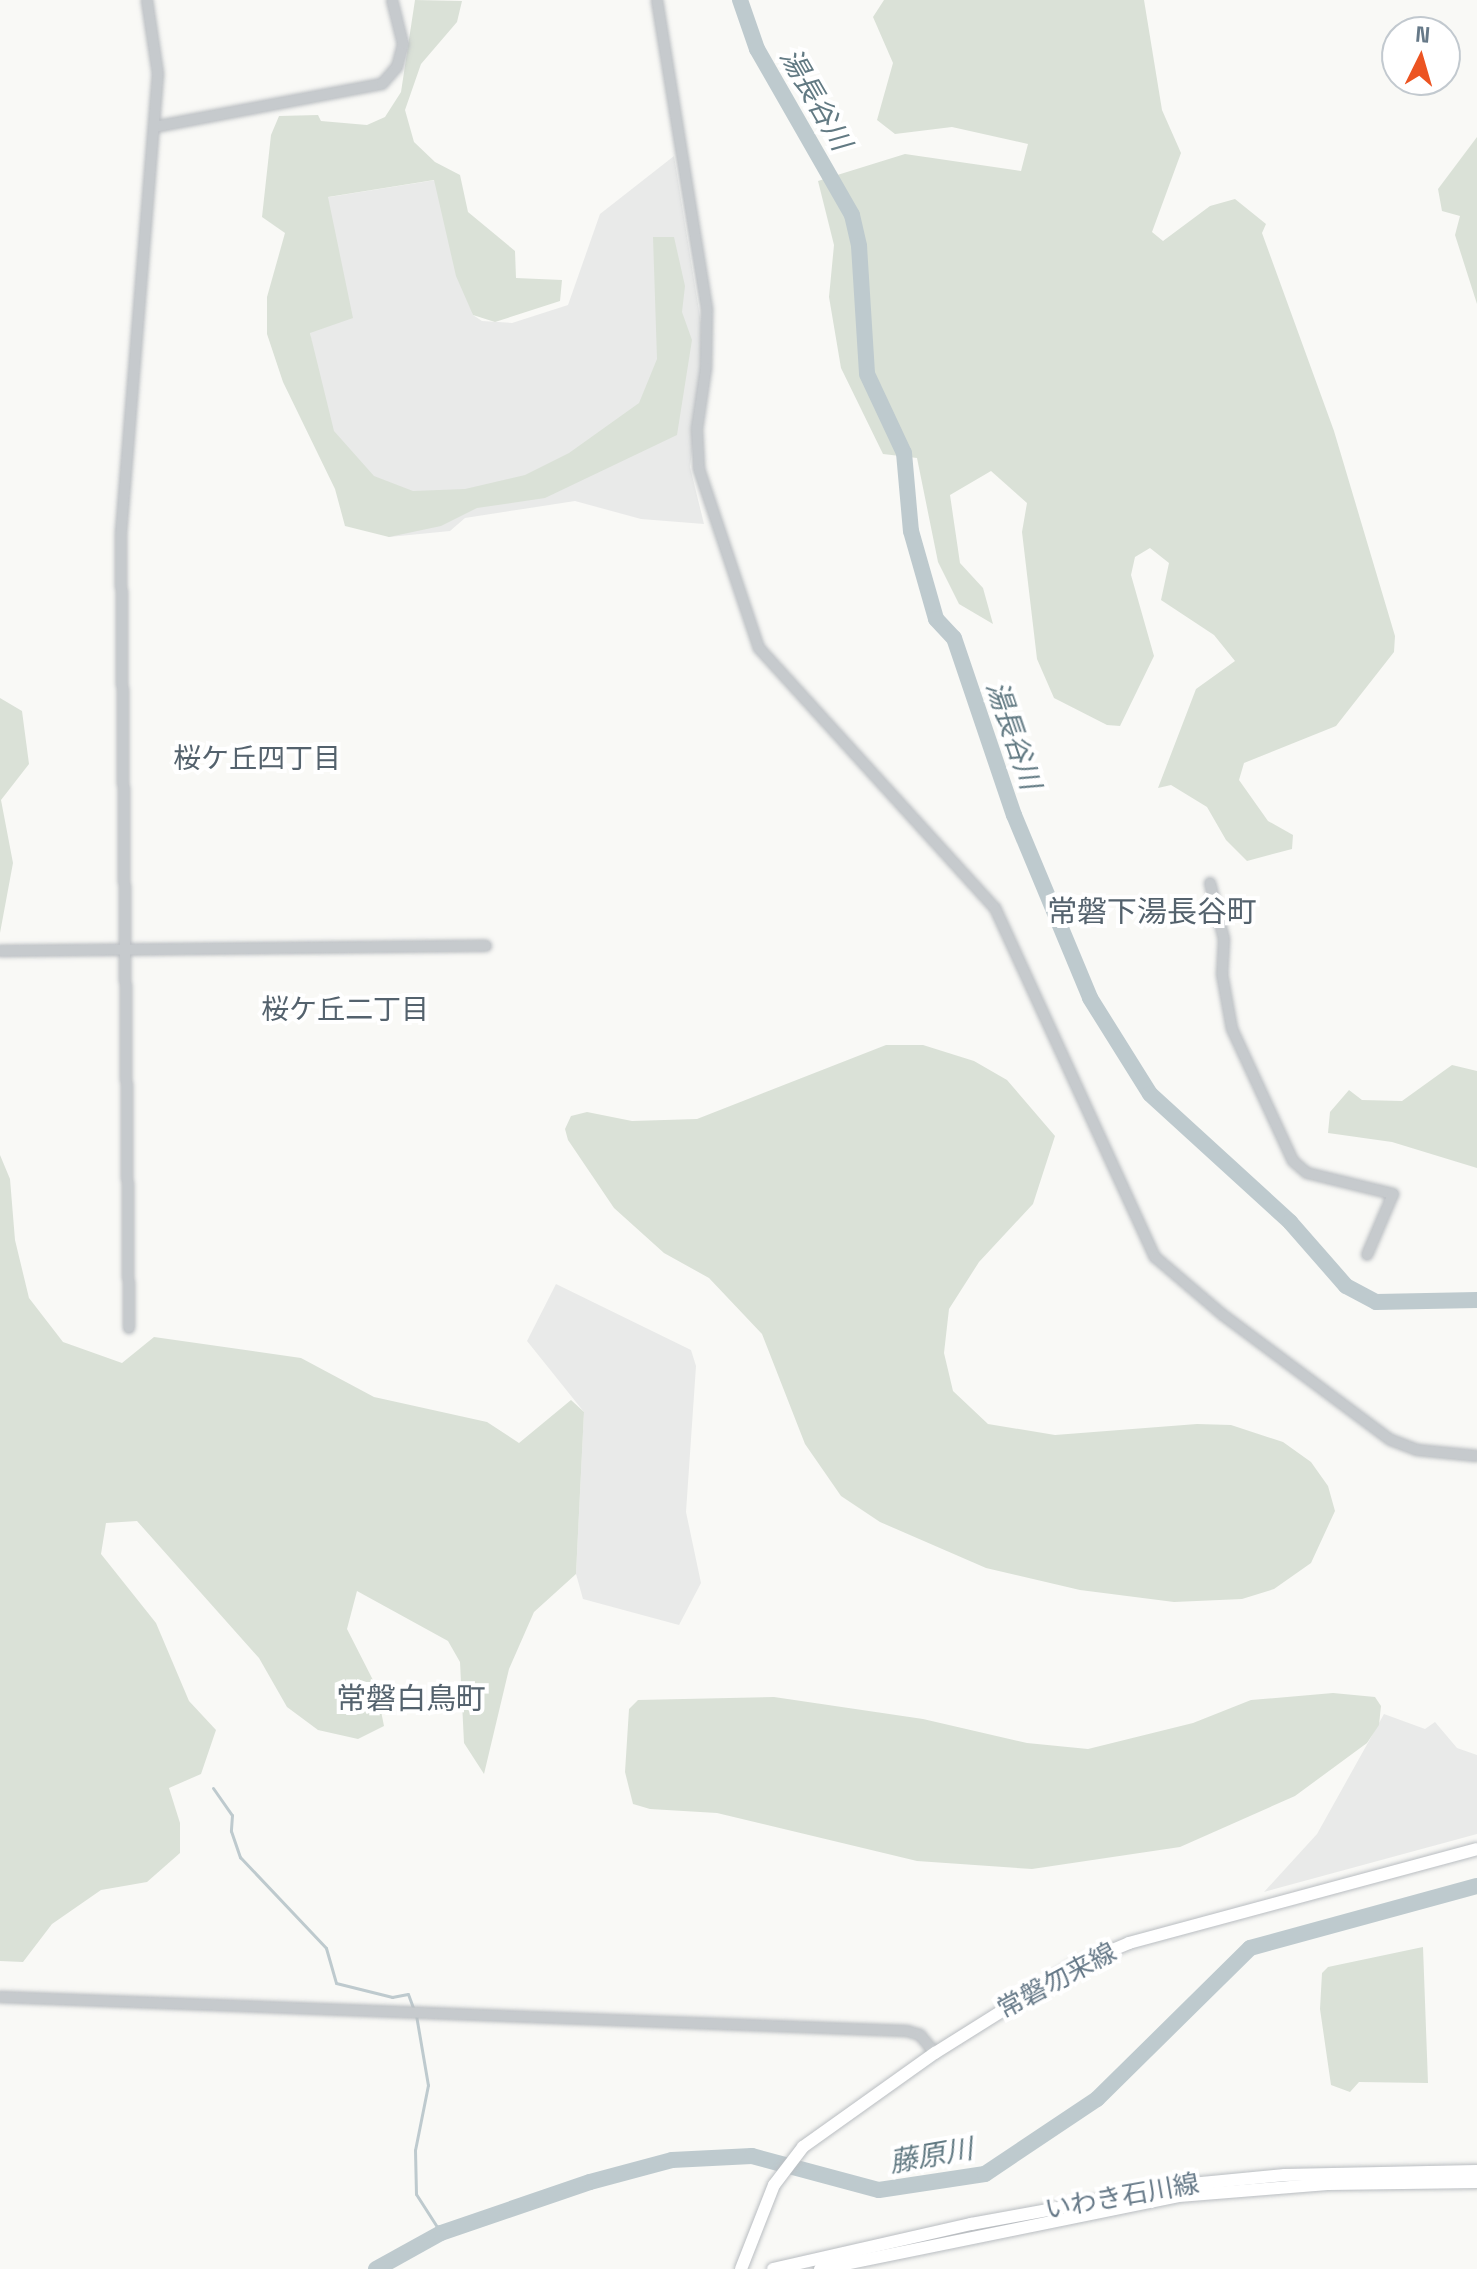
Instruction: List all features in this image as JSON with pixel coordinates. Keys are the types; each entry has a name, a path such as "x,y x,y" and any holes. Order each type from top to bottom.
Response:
{"main road":[{"name":"常磐勿来線","path":"741,2269 774,2185 801,2149 935,2053 1060,1974 1129,1943 1477,1849"},
{"name":"いわき石川線","path":"773,2269 971,2224 1191,2184 1285,2175 1477,2171"},
{"name":"いわき石川線","path":"820,2269 1179,2196 1328,2184 1477,2182"}],"street":[{"path":"129,1328 121,533 158,48 147,0"},
{"path":"154,127 382,84 397,67 403,44 392,0"},
{"path":"657,0 707,310 706,368 697,429 699,469 751,633 995,908 1155,1257 1223,1315 1391,1440 1417,1450 1477,1456"},
{"path":"1210,883 1224,939 1222,974 1232,1029 1289,1153 1307,1173 1393,1194 1367,1255"},
{"path":"0,951 486,946"},
{"path":"0,1997 907,2031 920,2035 935,2053"}],"shaded area":[{"path":"415,0 462,1 457,22 421,64 405,110 414,142 435,162 460,175 468,212 515,251 516,278 562,280 560,301 495,322 473,315 456,276 434,180 328,197 353,318 310,333 334,431 374,476 413,491 465,489 525,475 569,453 639,403 657,359 653,237 674,237 685,286 682,312 692,340 677,435 545,498 477,508 441,526 389,537 345,526 335,489 283,382 267,334 267,297 285,233 262,217 271,135 279,116 318,115 321,121 367,125 385,117 401,92"},
{"path":"884,0 1144,0 1162,110 1181,153 1152,232 1163,241 1210,206 1235,199 1266,224 1262,233 1334,431 1395,636 1394,652 1336,726 1244,763 1239,780 1268,821 1293,835 1292,849 1247,861 1226,840 1207,807 1171,785 1158,788 1196,689 1235,661 1214,635 1161,600 1169,563 1150,548 1135,557 1131,575 1154,656 1120,726 1107,725 1054,698 1037,659 1022,532 1027,503 991,471 950,495 960,563 983,588 993,624 959,604 938,562 917,458 883,454 841,368 829,297 834,245 818,181 905,154 1021,171 1028,144 952,127 895,134 877,120 893,63 873,17"},
{"path":"1477,137 1477,304 1455,235 1460,216 1442,211 1438,189"},
{"path":"674,156 701,323 701,382 690,467 704,524 641,519 575,501 465,518 450,531 389,537 350,513 331,446 310,333 317,199 442,179 473,315 482,321 512,323 568,305 600,214"},
{"path":"0,698 22,711 29,764 1,800 13,863 0,933"},
{"path":"886,1045 923,1045 974,1061 1007,1080 1055,1136 1033,1204 979,1262 949,1309 944,1353 953,1391 988,1424 1055,1435 1197,1424 1231,1425 1283,1442 1311,1462 1328,1486 1335,1511 1311,1563 1274,1589 1242,1599 1174,1602 1080,1590 986,1568 880,1522 841,1496 805,1444 762,1334 709,1278 664,1253 614,1208 568,1140 565,1129 571,1116 587,1112 632,1121 697,1119"},
{"path":"1452,1065 1477,1071 1477,1168 1392,1142 1328,1133 1330,1112 1349,1090 1362,1100 1402,1101"},
{"path":"0,1155 10,1179 15,1240 29,1298 63,1342 122,1363 154,1337 301,1358 374,1397 487,1422 519,1443 571,1400 584,1412 576,1574 534,1612 509,1669 484,1774 464,1743 460,1662 448,1641 357,1591 347,1629 376,1686 384,1726 358,1739 318,1730 287,1707 259,1658 137,1521 106,1523 101,1554 156,1623 189,1701 216,1730 201,1774 169,1788 180,1823 180,1853 147,1882 101,1890 52,1924 23,1962 0,1961"},
{"path":"556,1284 691,1350 696,1366 686,1512 701,1583 679,1625 583,1599 576,1574 584,1412 527,1341"},
{"path":"1333,1693 1375,1697 1381,1706 1379,1725 1367,1743 1295,1796 1180,1847 1032,1869 917,1861 717,1813 650,1809 633,1804 625,1772 629,1709 638,1700 774,1697 923,1719 1027,1743 1088,1749 1193,1723 1251,1700"},
{"path":"1384,1714 1425,1729 1435,1722 1457,1748 1477,1755 1477,1834 1264,1892 1317,1834"},
{"path":"1423,1947 1428,2083 1359,2082 1350,2092 1331,2085 1320,2009 1322,1973 1328,1967"}],"waterway":[{"name":"湯長谷川","path":"740,0 757,49 852,215 859,246 867,374 904,453 911,531 936,619 954,638 1014,815 1090,998 1150,1094 1290,1222 1346,1286 1376,1302 1477,1300"},
{"path":"213,1788 232,1815 231,1831 240,1857 326,1948 336,1983 392,1997 408,1994 413,2008"},
{"name":"藤原川","path":"376,2269 441,2233 590,2182 672,2160 752,2156 879,2190 985,2174 1097,2099 1250,1948 1477,1886"},
{"path":"416,2015 428,2085 415,2150 416,2194 441,2233"}],"district":[{"name":"桜ケ丘四丁目","path":"257,758"},
{"name":"常磐下湯長谷町","path":"1152,912"},
{"name":"桜ケ丘二丁目","path":"345,1009"},
{"name":"常磐白鳥町","path":"411,1699"}]}
